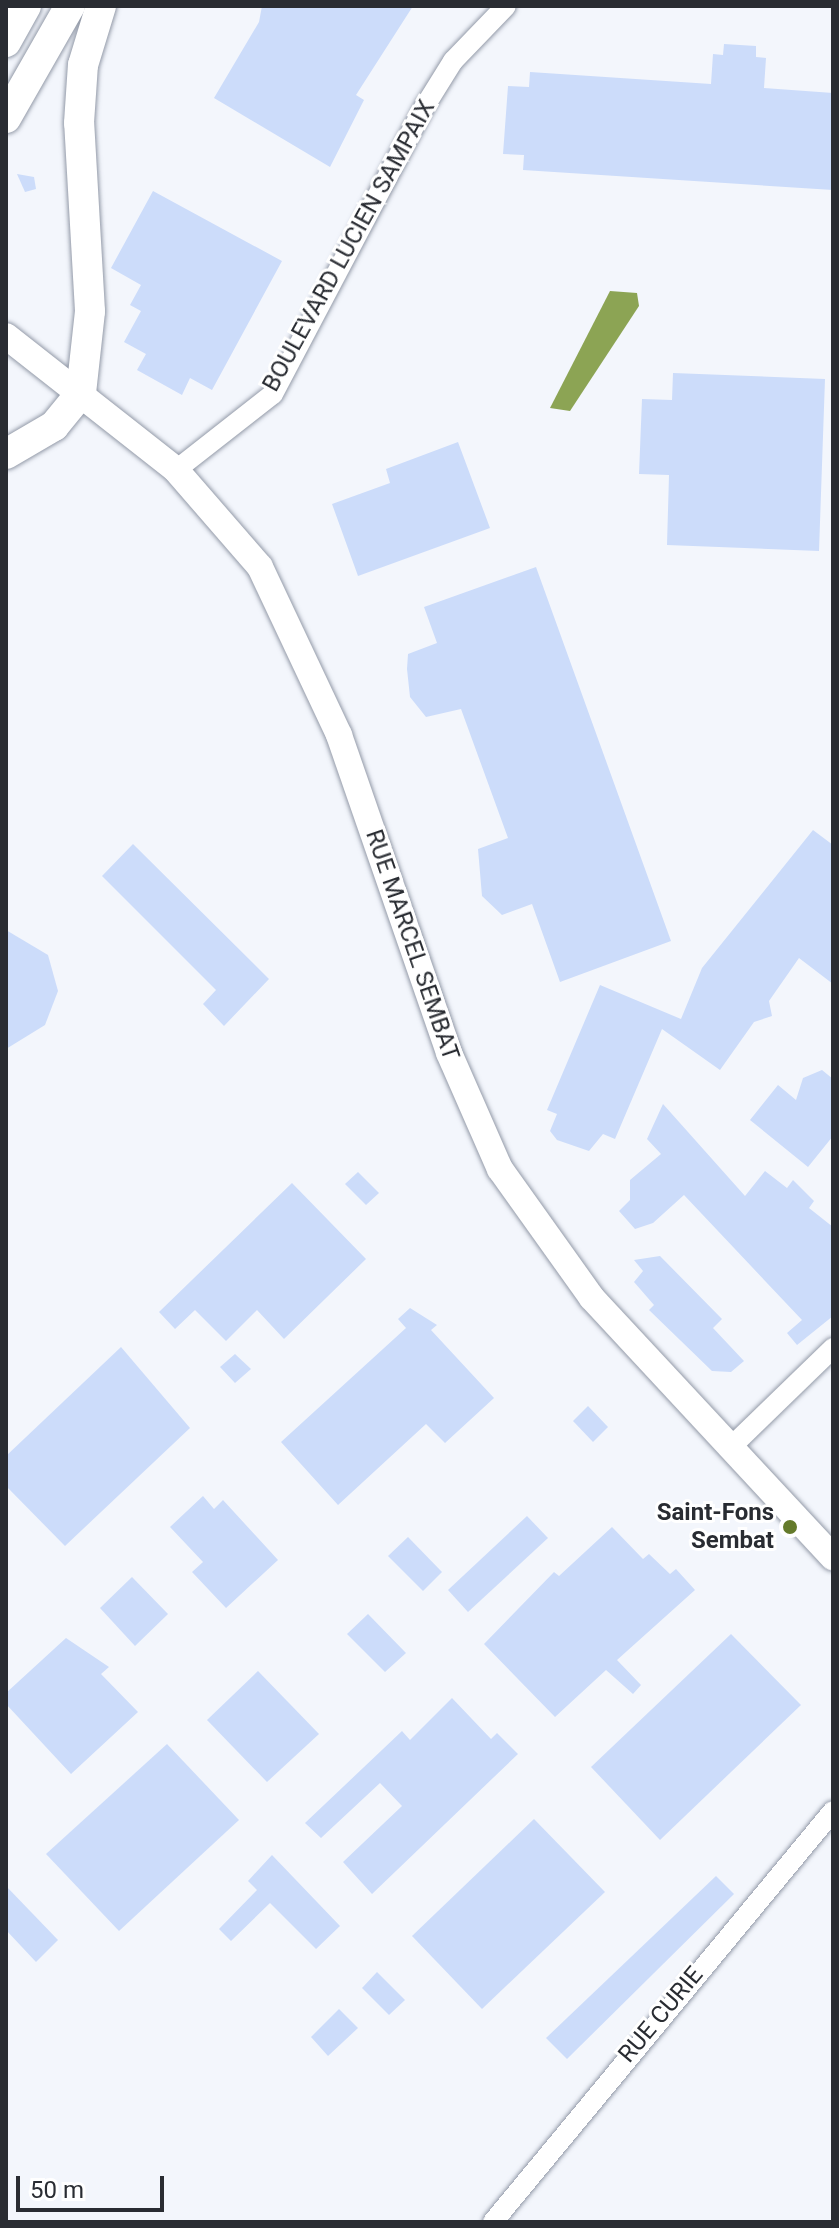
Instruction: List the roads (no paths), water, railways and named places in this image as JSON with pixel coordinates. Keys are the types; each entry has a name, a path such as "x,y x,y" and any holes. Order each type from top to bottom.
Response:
{"highway":[{"path":"6,42 26,6"},
{"path":"6,118 70,6"},
{"path":"6,454 54,426 81,393 90,311 79,123 83,65 101,6"}],"main road":[{"name":"RUE MARCEL SEMBAT","path":"6,336 176,470 260,567 289,619 500,1169 592,1298 833,1557"}],"street":[{"name":"BOULEVARD LUCIEN SAMPAIX","path":"176,470 273,394 425,106 462,50 506,6"},
{"path":"732,1446 833,1348"},
{"name":"RUE CURIE","path":"493,2222 833,1811"}],"place":[{"name":"Saint-Fons Sembat","path":"790,1527"}]}
